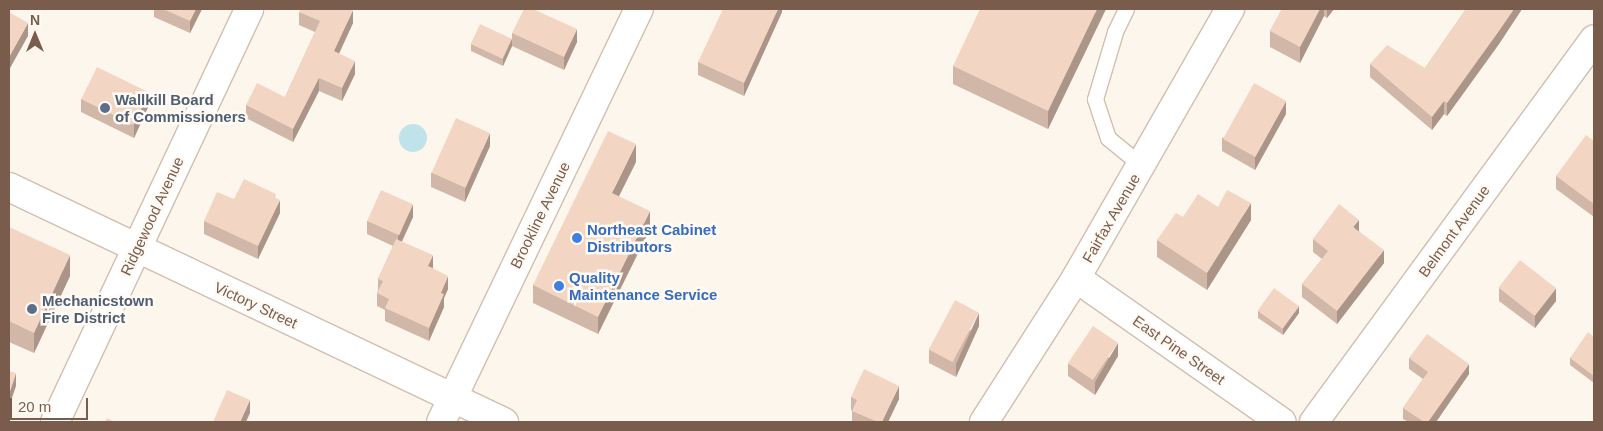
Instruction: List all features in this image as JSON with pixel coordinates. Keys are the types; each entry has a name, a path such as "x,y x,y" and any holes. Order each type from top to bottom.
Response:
{"street":[{"name":"Ridgewood Avenue","path":"55,422 248,9"},
{"name":"Brookline Avenue","path":"441,422 639,9"},
{"name":"Fairfax Avenue","path":"984,422 1076,278 1230,9"},
{"name":"Belmont Avenue","path":"1314,422 1594,40"},
{"name":"Victory Street","path":"9,187 136,249 504,422"},
{"name":"East Pine Street","path":"1076,278 1282,422"}],"lane":[{"path":"1126,9 1115,32 1094,99 1108,138 1141,165"}],"water":[{"path":"413,124 423,128 427,138 423,148 413,152 403,148 399,138 403,128"}],"building":[{"path":"163,9 196,9 190,21"},
{"path":"301,9 353,10 334,51 355,61 342,88 319,78 293,129 246,105 257,83 285,97 320,21 299,12"},
{"path":"524,9 533,9 577,29 564,57 512,33"},
{"path":"723,9 778,9 744,83 698,62"},
{"path":"980,9 1097,9 1048,111 953,66"},
{"path":"1282,9 1320,9 1300,47 1270,31"},
{"path":"1466,9 1514,9 1447,103 1444,101 1432,117 1370,64 1387,45 1425,68"},
{"path":"9,12 28,23 9,57"},
{"path":"480,24 512,39 502,59 471,44"},
{"path":"97,67 149,92 133,125 81,99"},
{"path":"1254,83 1286,101 1255,157 1223,139"},
{"path":"456,118 490,133 465,188 432,173"},
{"path":"608,131 636,144 612,193 650,211 598,317 533,285"},
{"path":"1586,135 1594,141 1594,204 1556,176"},
{"path":"244,179 276,194 275,198 280,200 258,246 204,221 217,192 234,199"},
{"path":"381,190 413,204 399,235 367,221"},
{"path":"1227,190 1251,203 1207,273 1157,240 1176,213 1183,217 1198,194 1218,207"},
{"path":"1339,204 1359,220 1353,227 1384,250 1337,311 1302,284 1328,251 1313,239"},
{"name":"Mechanicstown Fire District","path":"9,227 70,255 34,333 9,321"},
{"path":"396,239 433,255 428,266 448,276 441,293 444,294 429,328 385,308 389,299 377,293 383,281 378,279"},
{"path":"1520,260 1556,288 1535,316 1498,288"},
{"path":"1274,288 1299,306 1283,329 1258,311"},
{"path":"955,300 979,313 953,362 929,349"},
{"path":"1093,326 1118,343 1093,380 1068,363"},
{"path":"1588,332 1594,337 1594,376 1570,358"},
{"path":"1427,334 1469,364 1428,422 1424,422 1403,408 1428,372 1409,358"},
{"path":"864,369 899,386 882,422 852,411 857,400 851,397"},
{"path":"9,371 16,373 9,394"},
{"path":"227,390 250,400 240,422 213,422"},
{"path":"107,418 115,422 105,422"}],"place":[{"name":"Wallkill Board of Commissioners","path":"105,108"},
{"name":"Northeast Cabinet Distributors","path":"577,238"},
{"name":"Quality Maintenance Service","path":"559,286"},
{"name":"Mechanicstown Fire District","path":"32,309"}]}
